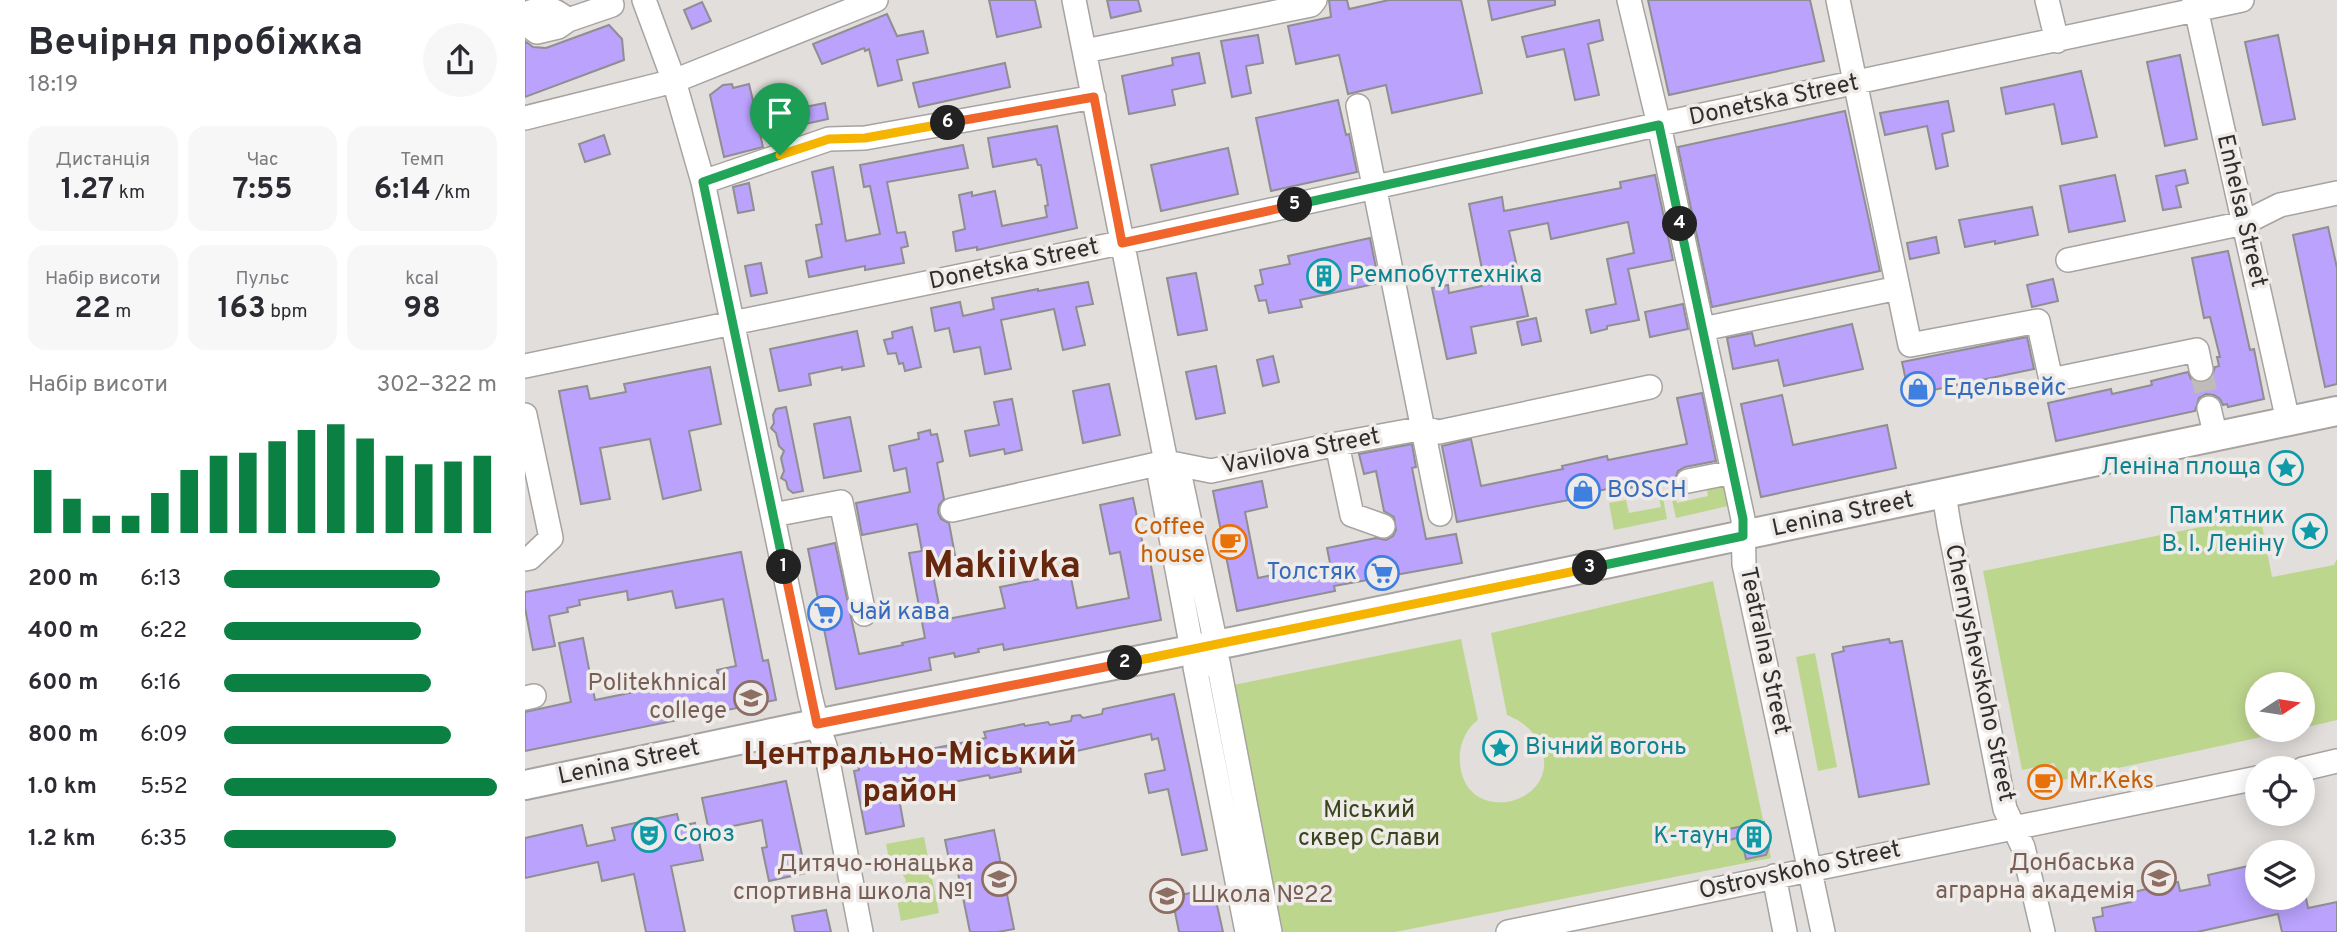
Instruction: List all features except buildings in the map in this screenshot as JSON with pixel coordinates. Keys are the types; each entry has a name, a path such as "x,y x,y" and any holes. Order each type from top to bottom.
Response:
{"main road":[{"name":"Lenina Street","path":"525,785 1743,536 2337,411"}],"street":[{"path":"644,0 674,81 703,182 817,724 825,747 861,932"},
{"path":"525,118 674,81 876,0"},
{"path":"1074,0 1166,462 1160,479 1204,647"},
{"name":"Teatralna Street","path":"1629,0 1659,125 1743,519 1744,564 1823,932"},
{"path":"1838,0 1910,345 2038,321 2051,380 2197,350 2201,369"},
{"path":"2047,0 2057,41"},
{"name":"Donetska Street","path":"525,366 1122,243 2057,41 2195,5 2242,0"},
{"path":"1085,51 1313,2"},
{"path":"525,23 537,32 558,27 568,20 613,5"},
{"name":"Enhelsa Street","path":"2195,5 2288,421"},
{"path":"525,14 543,7 555,10 568,20"},
{"path":"703,182 829,139 865,138 1094,97"},
{"path":"1358,106 1440,514"},
{"path":"2067,260 2243,223 2280,205 2337,193"},
{"path":"1703,329 1898,288"},
{"name":"Vavilova Street","path":"952,510 1166,462 1211,471 1424,428 1439,432 1650,387"},
{"path":"2210,408 2216,437"},
{"path":"525,415 551,538 530,558 525,559"},
{"path":"1337,444 1352,515 1383,526"},
{"path":"1688,481 1733,472"},
{"name":"Chernyshevskoho Street","path":"1944,494 2005,809 2024,847 2043,932"},
{"path":"773,515 841,502 864,614"},
{"path":"1247,932 1195,667 1218,662 1270,932"},
{"path":"2315,766 2337,761"},
{"name":"Ostrovskoho Street","path":"1507,932 2245,781"},
{"path":"1774,876 1785,932"}],"green space":[{"path":"1722,479 1728,506 1676,518 1670,491 1674,490 1677,503 1708,496 1706,483"},
{"path":"1662,492 1667,519 1614,530 1609,503 1626,500 1629,513 1661,507 1658,493"},
{"path":"2260,515 2272,577 2334,565 2337,559 2337,720 2315,725 2315,672 2245,672 2245,741 2063,780 2054,763 2022,770 1983,571"},
{"name":"Міський сквер Слави","path":"1713,581 1771,858 1395,932 1283,932 1233,685 1461,639 1478,720 1463,739 1460,751 1460,763 1466,784 1478,796 1494,802 1511,801 1526,795 1538,783 1544,767 1541,747 1532,731 1507,715 1491,633"},
{"path":"1815,653 1837,767 1818,771 1796,657"},
{"path":"924,837 939,913 901,921 896,895 904,890 906,880 901,872 891,870 886,844"}],"tunnel":[{"path":"2201,369 2209,408"}],"place":[{"name":"Ремпобуттехніка","path":"1324,276"},
{"name":"Едельвейс","path":"1918,389"},
{"name":"Леніна площа","path":"2286,468"},
{"name":"BOSCH","path":"1583,491"},
{"name":"Пам'ятник В. І. Леніну","path":"2310,531"},
{"name":"Coffee house","path":"1230,542"},
{"name":"Толстяк","path":"1382,573"},
{"name":"Чай кава","path":"825,613"},
{"name":"Politekhnical college","path":"751,698"},
{"name":"Вічний вогонь","path":"1500,748"},
{"name":"Mr.Keks","path":"2045,782"},
{"name":"Союз","path":"649,835"},
{"name":"K-таун","path":"1754,837"},
{"name":"Донбаська аграрна академія","path":"2159,878"},
{"name":"Дитячо-юнацька спортивна школа №1","path":"999,879"},
{"name":"Школа №22","path":"1167,896"}],"district":[{"name":"Makiivka","path":"1002,567"},
{"name":"Центрально-Міський район","path":"910,774"}],"route":[{"path":"1094,97 1122,243 1659,125 1743,519 1743,536 817,724 703,182 780,155 829,139 865,138 1094,97"}]}
